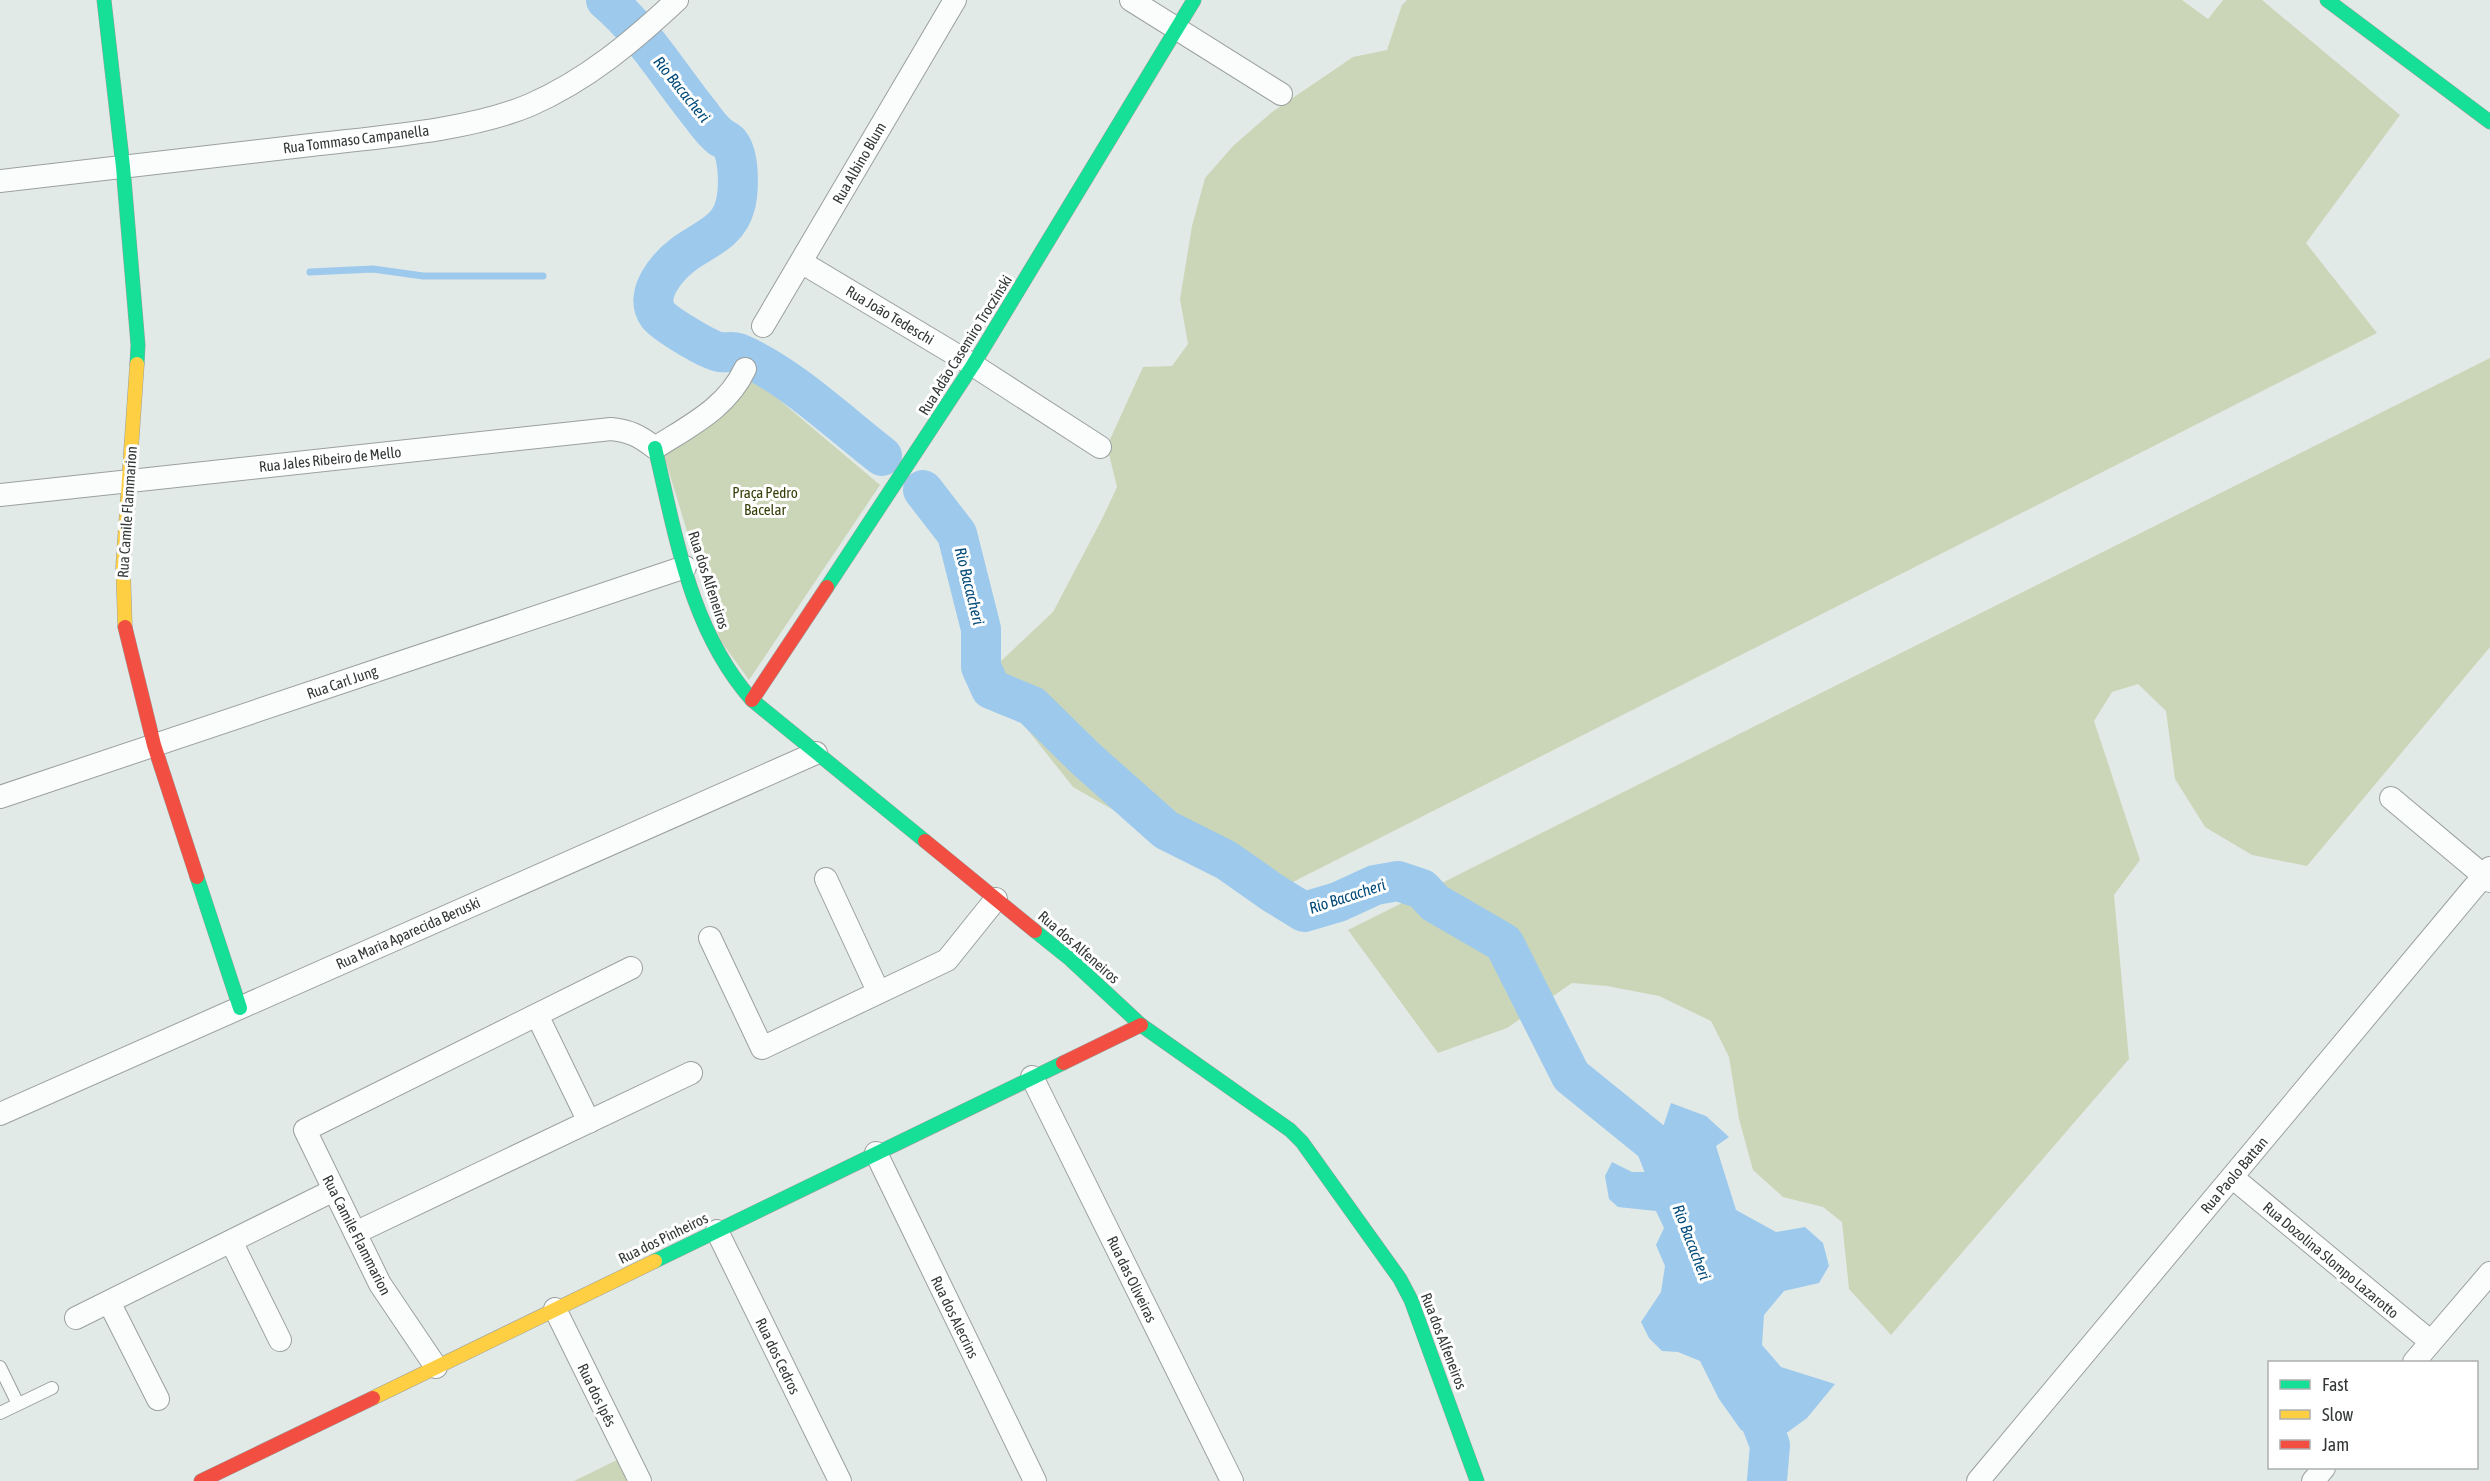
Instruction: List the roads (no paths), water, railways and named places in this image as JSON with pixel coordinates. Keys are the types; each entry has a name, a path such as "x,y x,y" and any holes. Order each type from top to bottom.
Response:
{"street":[{"name":"Rua Camile Flammarion","path":"104,0 123,167 138,345 123,566 126,636 154,745 240,1008"},
{"name":"Rua Tommaso Campanella","path":"0,181 359,140 482,119 528,106 564,89 628,45 677,0"},
{"name":"Rua Albino Blum","path":"763,326 955,0"},
{"path":"1131,0 1281,94"},
{"name":"Rua Adão Casemiro Troczinski","path":"752,700 974,365 1194,0"},
{"path":"2327,0 2490,122"},
{"name":"Rua João Tedeschi","path":"801,262 974,365 1100,447"},
{"path":"655,448 723,402 733,392 745,369"},
{"name":"Rua Jales Ribeiro de Mello","path":"0,495 611,429 640,436 655,448"},
{"name":"Rua dos Alfeneiros","path":"655,448 685,567 713,645 731,676 752,700 1070,959 1141,1025 1276,1118 1302,1142 1412,1300 1477,1481"},
{"name":"Rua Carl Jung","path":"0,797 685,567"},
{"name":"Rua Maria Aparecida Beruski","path":"0,1114 816,753"},
{"path":"2391,798 2488,875"},
{"name":"Rua Paolo Battan","path":"1977,1481 2488,875"},
{"path":"826,879 878,992"},
{"path":"710,938 762,1048 947,960 996,899"},
{"path":"589,1122 537,1014 631,968"},
{"name":"Rua Camile Flammarion","path":"436,1367 380,1284 305,1130 537,1014"},
{"name":"Rua dos Pinheiros","path":"201,1481 1141,1025"},
{"path":"355,1233 691,1073"},
{"name":"Rua das Oliveiras","path":"1032,1077 1232,1481"},
{"name":"Rua dos Alecrins","path":"876,1153 1035,1481"},
{"name":"Rua Dozolina Slompo Lazarotto","path":"2232,1177 2431,1342"},
{"path":"76,1318 334,1190"},
{"name":"Rua dos Cedros","path":"717,1231 840,1481"},
{"path":"231,1241 280,1340"},
{"path":"2415,1361 2490,1273"},
{"path":"109,1302 158,1399"},
{"name":"Rua dos Ipês","path":"555,1309 640,1481"},
{"path":"2313,1481 2322,1469"}],"lane":[{"path":"0,1366 18,1404"},
{"path":"0,1413 52,1388"}],"water":[{"path":"1671,1103 1706,1116 1729,1137 1716,1146 1736,1210 1776,1232 1805,1227 1823,1243 1829,1266 1819,1283 1784,1291 1764,1315 1762,1345 1781,1367 1835,1384 1807,1418 1770,1445 1741,1430 1719,1399 1700,1361 1678,1352 1662,1351 1649,1338 1641,1322 1661,1292 1665,1266 1656,1245 1664,1228 1656,1211 1618,1207 1609,1199 1605,1176 1612,1162 1632,1172 1648,1172"}],"waterway":[{"name":"Rio Bacacheri","path":"606,0 645,40 712,129 729,143 736,157 737,192 732,215 721,229 684,254 659,281 653,298 658,315 706,347 720,352 738,353 775,373 882,456"},
{"path":"310,272 373,269 423,276 543,276"},
{"path":"643,287 655,288"},
{"name":"Rio Bacacheri","path":"923,490 957,534 981,629 981,667 991,689 1032,706 1086,759 1166,830 1226,860 1304,912 1338,902 1375,885 1398,881 1422,889 1435,903 1504,943 1571,1076 1655,1144 1675,1195"},
{"name":"Rio Bacacheri","path":"1750,1394 1770,1445 1767,1481"}],"park label":[{"name":"Praça Pedro Bacelar","path":"765,500"}]}
